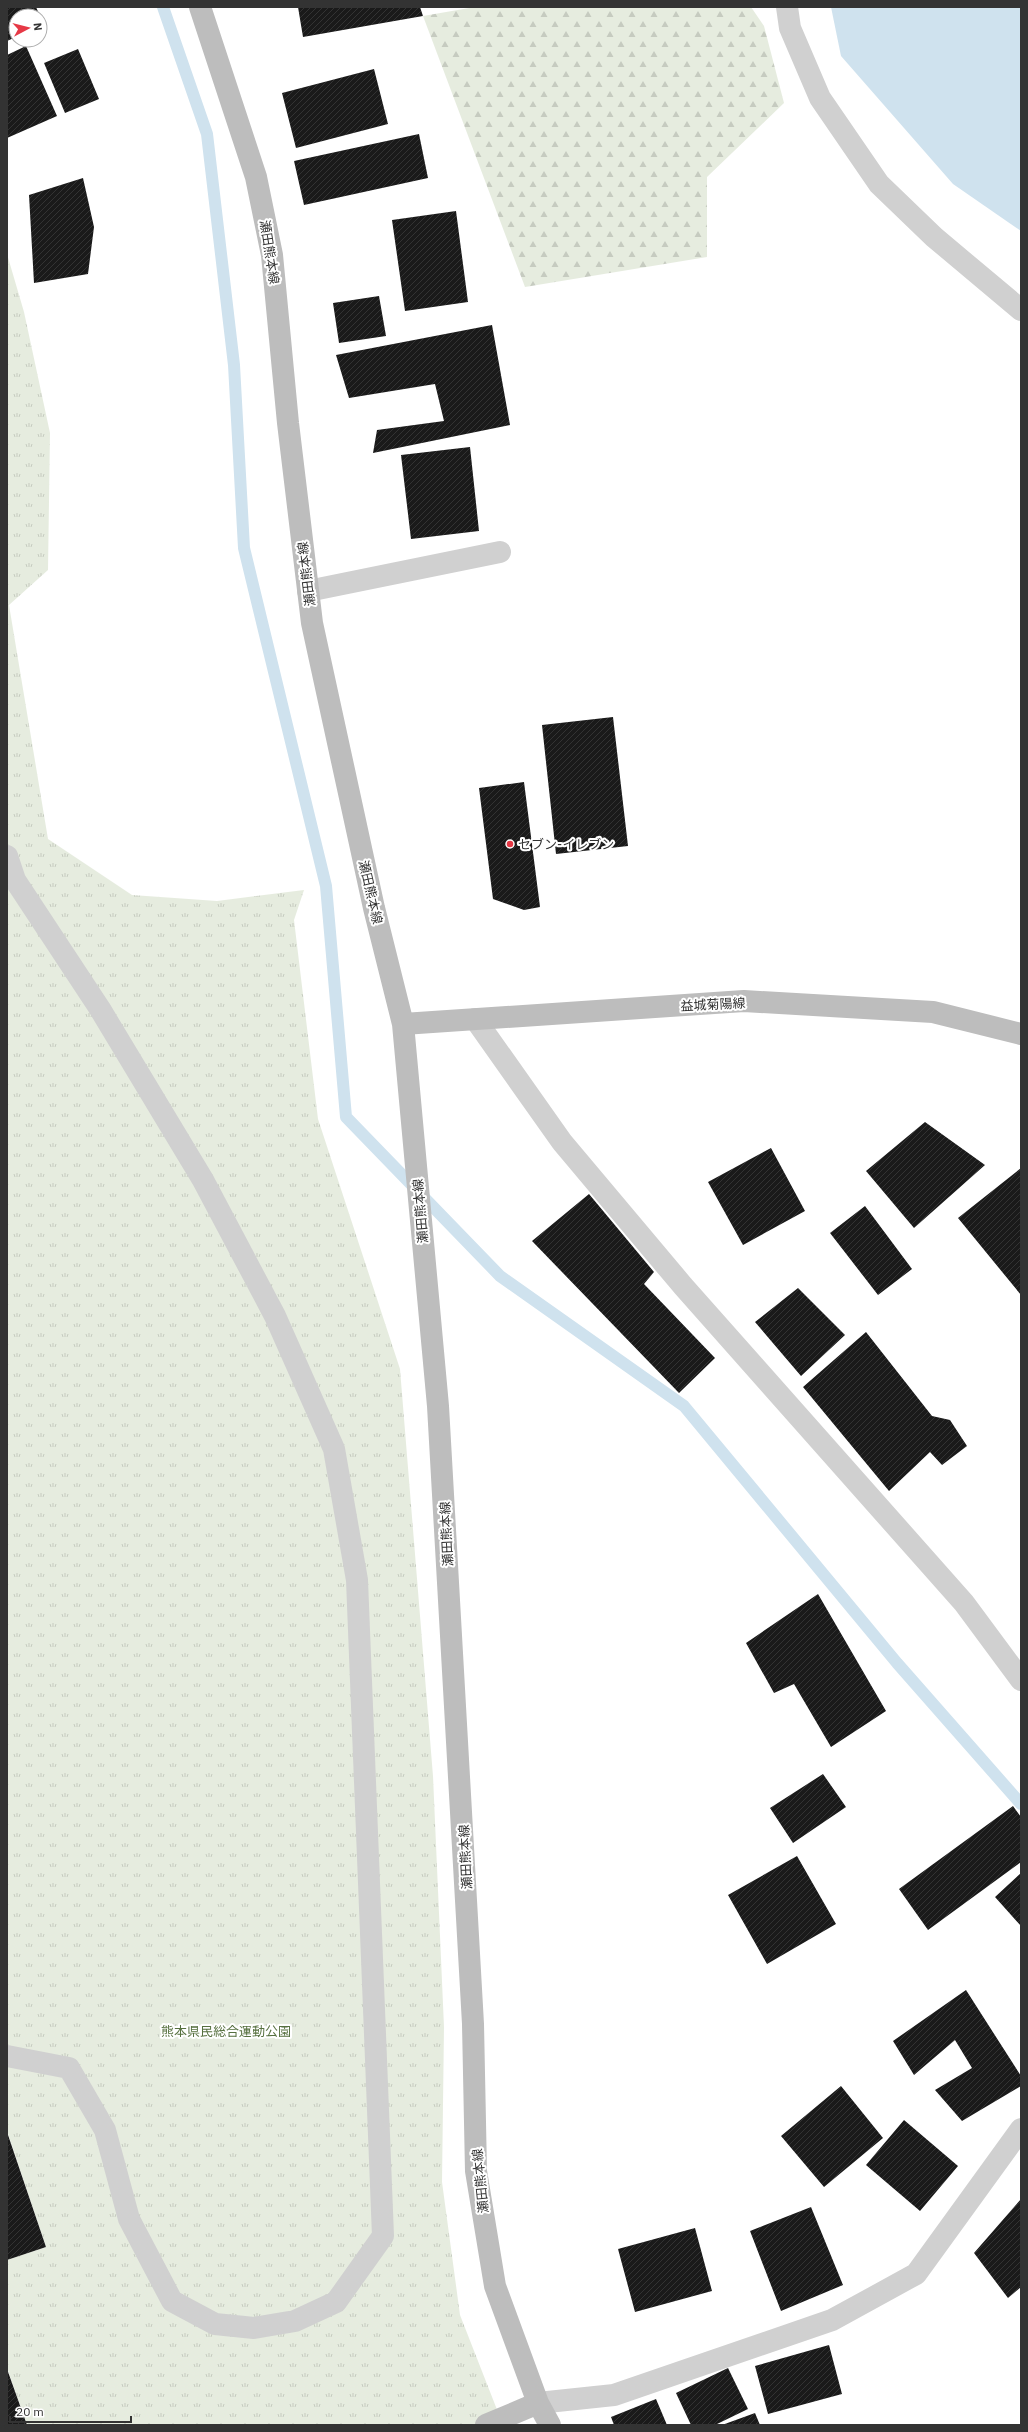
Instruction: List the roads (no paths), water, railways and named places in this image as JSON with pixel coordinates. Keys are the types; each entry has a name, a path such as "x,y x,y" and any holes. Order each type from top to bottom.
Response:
{"main road":[{"name":"瀬田熊本線","path":"200,7 256,177 272,255 312,623 374,908 403,1024 438,1406 473,2024 476,2171 495,2286 538,2403 550,2425"},
{"name":"益城菊陽線","path":"403,1024 744,1001 933,1012 1021,1034"},
{"path":"486,2425 538,2403"}],"street":[{"path":"787,7 790,28 820,98 879,184 934,237 1021,310"},
{"path":"308,591 500,552"},
{"path":"7,856 15,880 100,1009 203,1180 275,1316 334,1449 357,1580 383,2236 336,2302 295,2321 275,2325 254,2328 215,2324 172,2301 129,2219 105,2130 69,2068 7,2056"},
{"path":"475,1019 562,1142 683,1286 964,1603 1021,1680"},
{"path":"538,2403 614,2395 832,2320 916,2274 1021,2129"}],"water":[{"path":"831,7 1021,7 1021,231 953,184 841,56"}],"waterway":[{"path":"163,7 207,134 234,365 244,548 326,886 346,1117 500,1276 684,1406 897,1663 1021,1804"}],"place":[{"name":"セブン-イレブン","path":"510,844"}],"park label":[{"name":"熊本県民総合運動公園","path":"226,2031"}]}
